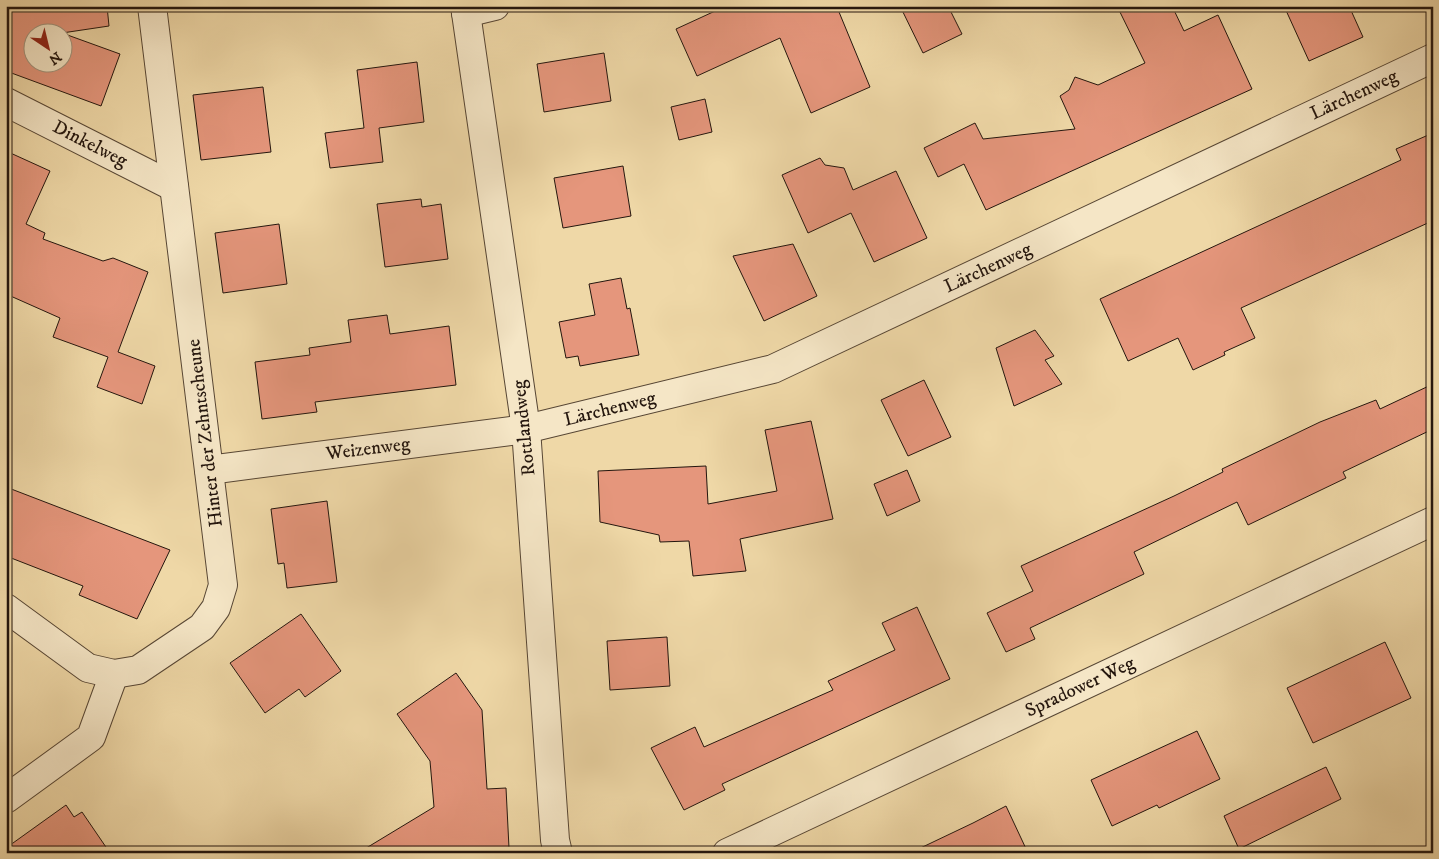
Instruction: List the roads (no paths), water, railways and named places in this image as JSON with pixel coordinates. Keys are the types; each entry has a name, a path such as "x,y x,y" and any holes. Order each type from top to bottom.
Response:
{"street":[{"name":"Hinter der Zehntscheune","path":"6,608 88,668 114,674 138,670 202,627 216,608 223,585 152,6"},
{"path":"465,10 495,6"},
{"name":"Rottlandweg","path":"465,10 526,429 558,853"},
{"name":"Lärchenweg","path":"526,429 773,369 1433,58"},
{"name":"Dinkelweg","path":"6,102 174,187"},
{"name":"Weizenweg","path":"209,470 526,429"},
{"name":"Spradower Weg","path":"727,853 1433,520"},
{"path":"6,799 91,737 114,674"}]}
